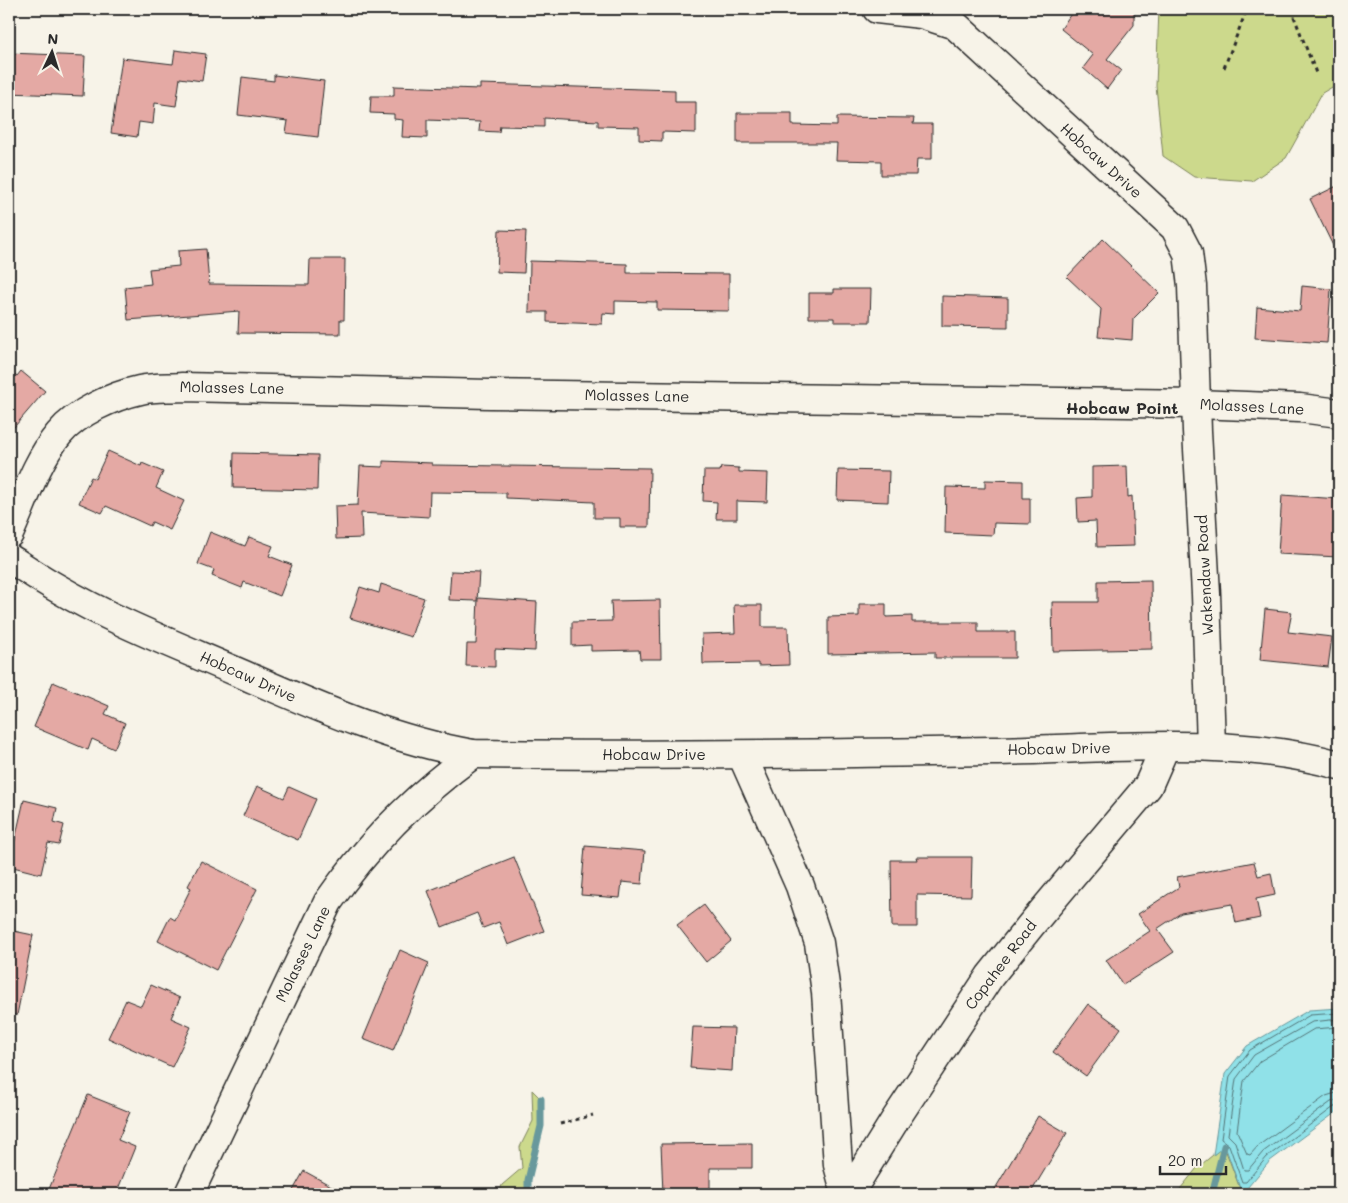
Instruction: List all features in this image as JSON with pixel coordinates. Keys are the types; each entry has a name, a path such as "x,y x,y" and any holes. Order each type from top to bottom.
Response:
{"street":[{"name":"Hobcaw Drive","path":"877,9 922,14 955,25 1175,228 1188,253 1192,286 1196,404"},
{"name":"Molasses Lane","path":"9,534 44,458 60,433 80,416 122,395 142,389 191,387 481,394 1196,404 1300,408 1339,414"},
{"name":"Wakendaw Road","path":"1196,404 1206,594 1211,746"},
{"name":"Hobcaw Drive","path":"9,558 57,588 150,634 292,696 382,732 438,748 474,754 742,755 1211,746 1309,757 1339,765"},
{"name":"Copahee Road","path":"848,1194 990,976 1030,924 1148,786 1165,747"},
{"name":"Molasses Lane","path":"189,1194 328,902 355,863 395,820 434,782 474,754"},
{"name":"Copahee Road","path":"742,755 800,886 819,943 826,992 838,1165 848,1194"}],"path":[{"path":"1224,68 1247,9"},
{"path":"1291,9 1316,73"},
{"path":"560,1124 593,1115"},
{"path":"488,1191 493,1194"}],"green space":[{"path":"1159,9 1339,9 1339,83 1322,93 1286,158 1252,181 1194,177 1163,156 1156,86"},
{"path":"532,1090 541,1099 541,1126 528,1180 528,1194 499,1194 502,1185 522,1168 520,1147 533,1121"},
{"path":"1224,1146 1242,1194 1176,1194 1197,1168"}],"water":[{"path":"1339,1008 1339,1110 1270,1161 1242,1194 1225,1146 1213,1155 1225,1074 1247,1046 1309,1010"}],"building":[{"path":"1074,9 1134,9 1134,25 1107,59 1121,70 1107,89 1083,68 1093,55 1061,29"},
{"path":"175,50 206,54 202,81 180,78 176,106 155,103 153,124 139,122 137,137 111,133 122,58 173,64"},
{"path":"9,53 85,56 83,96 9,93"},
{"path":"274,75 324,81 318,137 286,133 288,121 238,115 242,77 274,81"},
{"path":"480,84 675,90 675,102 696,102 696,133 662,132 662,141 639,140 639,127 598,126 598,121 544,118 544,127 500,126 499,132 479,131 480,122 427,120 427,138 402,137 403,120 394,119 394,114 370,113 371,96 394,96 394,86 480,89"},
{"path":"737,113 792,113 792,125 837,126 837,117 914,118 913,124 932,124 932,159 917,159 916,175 881,175 881,161 836,160 837,143 737,143"},
{"path":"1339,185 1339,258 1310,199"},
{"path":"499,230 526,231 524,273 497,272"},
{"path":"1103,239 1159,293 1133,319 1132,340 1098,337 1101,309 1067,277"},
{"path":"206,249 209,284 309,285 310,259 345,259 344,320 340,320 340,334 238,333 239,311 128,320 125,287 151,284 149,269 179,266 178,251"},
{"path":"530,261 627,264 627,273 729,274 729,311 657,310 657,302 615,301 615,314 603,313 602,324 547,322 547,312 529,312"},
{"path":"1302,286 1331,289 1327,343 1255,338 1257,307 1300,311"},
{"path":"834,289 871,289 870,322 834,322 834,318 809,318 809,293 834,293"},
{"path":"942,296 1008,298 1008,327 942,326"},
{"path":"9,369 17,376 21,371 45,391 9,433"},
{"path":"108,451 141,466 142,463 163,472 156,488 184,501 170,530 152,522 150,526 106,506 102,513 79,503 91,477 95,479"},
{"path":"234,453 318,455 317,490 233,488"},
{"path":"383,461 432,463 432,465 650,468 649,527 620,527 620,518 594,518 594,502 506,498 506,493 430,492 429,517 361,513 362,538 336,539 335,506 358,505 360,466 383,467"},
{"path":"1127,466 1128,497 1132,496 1134,546 1097,547 1096,521 1078,522 1077,498 1092,497 1092,467"},
{"path":"721,467 739,468 739,472 768,473 767,502 737,501 737,519 716,519 717,502 703,501 704,471 720,471"},
{"path":"838,470 889,471 888,502 837,500"},
{"path":"985,480 1023,481 1023,498 1030,498 1030,524 994,523 993,535 945,533 946,487 985,488"},
{"path":"1282,495 1339,499 1339,557 1278,554"},
{"path":"210,532 245,546 249,537 273,546 269,556 292,565 280,596 244,582 242,588 212,576 214,570 198,564"},
{"path":"451,571 479,572 477,601 449,600"},
{"path":"1151,580 1152,649 1053,651 1052,602 1098,602 1098,581"},
{"path":"381,584 424,598 411,637 350,618 360,587 379,593"},
{"path":"478,598 537,602 535,651 495,649 495,667 466,666 467,644 476,644"},
{"path":"660,600 661,659 640,659 639,650 591,651 591,645 572,646 572,622 612,621 611,601"},
{"path":"859,604 886,604 886,617 912,616 912,622 978,622 978,632 1015,632 1015,658 935,658 935,652 828,654 828,617 859,616"},
{"path":"734,605 762,605 762,627 788,627 789,665 758,666 758,663 703,664 702,634 735,633"},
{"path":"1265,609 1292,612 1288,632 1332,637 1328,667 1260,660"},
{"path":"53,682 109,706 105,714 125,723 114,749 92,739 88,750 34,727"},
{"path":"257,786 284,798 289,787 316,799 298,840 243,816"},
{"path":"24,800 57,808 54,822 64,825 59,845 48,843 41,874 9,866"},
{"path":"585,846 645,851 642,884 622,882 620,898 581,895"},
{"path":"514,857 544,931 508,945 499,922 483,928 477,913 442,927 428,891"},
{"path":"917,857 972,857 971,896 917,895 917,927 892,927 891,860 918,860"},
{"path":"201,861 257,889 216,970 158,941 170,917 175,920 191,888 188,886"},
{"path":"1254,862 1258,876 1271,873 1275,895 1256,899 1260,918 1236,923 1232,904 1181,913 1157,929 1174,952 1123,985 1106,960 1150,931 1138,914 1179,887 1177,877"},
{"path":"704,905 731,941 706,962 677,925"},
{"path":"9,930 33,935 17,1015 9,1014"},
{"path":"400,950 429,963 393,1051 363,1039"},
{"path":"151,985 180,998 171,1018 191,1027 172,1067 108,1038 126,1000 141,1006"},
{"path":"1088,1004 1121,1028 1086,1076 1053,1052"},
{"path":"693,1027 734,1028 732,1071 690,1068"},
{"path":"88,1095 130,1112 118,1140 135,1147 116,1194 47,1194"},
{"path":"1038,1116 1067,1133 1030,1194 992,1194"},
{"path":"752,1143 752,1168 710,1168 710,1194 663,1194 661,1144"},
{"path":"304,1171 346,1194 291,1194"}],"waterway":[{"path":"528,1194 528,1180 541,1126 541,1099"},
{"path":"1212,1194 1224,1146"}],"district":[{"name":"Hobcaw Point","path":"1122,408"}]}
